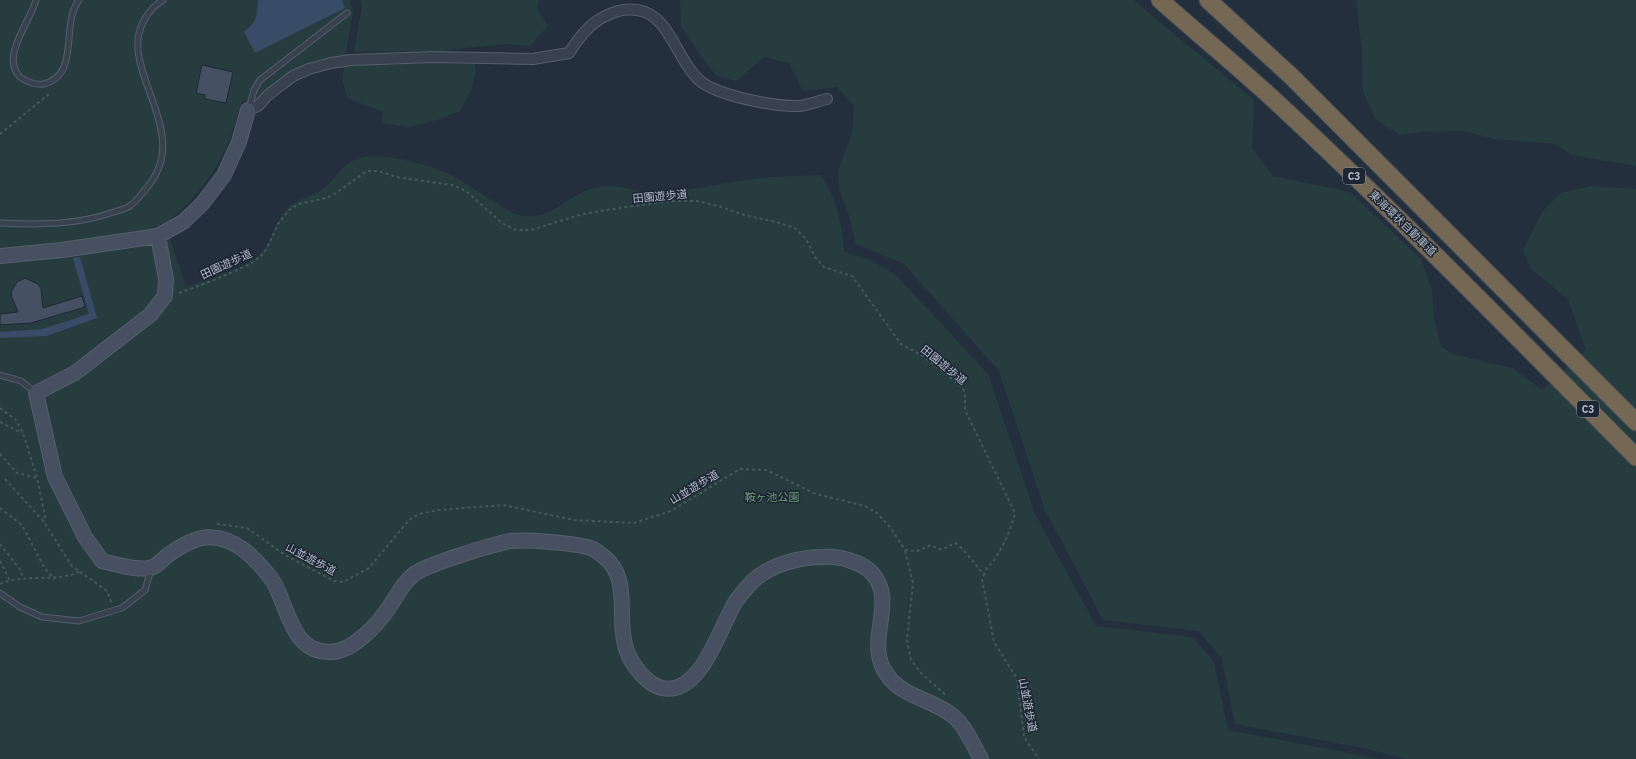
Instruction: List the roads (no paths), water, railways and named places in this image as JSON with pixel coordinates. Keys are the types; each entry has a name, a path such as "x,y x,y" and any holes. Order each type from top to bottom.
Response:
{"highway":[{"name":"東海環状自動車道","path":"1160,0 1270,97 1346,168 1430,249 1636,457"},
{"name":"C3","path":"1208,0 1291,76 1636,422"},
{"path":"1219,0 1291,76"}],"street":[{"path":"0,256 62,250 158,236 184,222 202,204 224,175 239,142 248,110 258,106 268,95 293,76 309,69 331,63 351,60 434,57 533,59 569,53 582,33 594,22 609,13 627,8 649,10 660,20 691,70 699,80 712,89 744,99 800,106 827,99"},
{"path":"158,236 166,279 164,296 150,315 75,373 36,393 55,477 85,537 102,561 128,567 152,568 191,540 213,536 228,541 246,551 273,583 299,638 308,647 319,651 331,652 343,650 359,640 388,610 401,588 415,573 438,563 511,541 572,544 592,548 612,563 620,581 623,639 629,659 649,682 663,688 674,688 689,682 699,671 737,599 752,582 764,572 786,563 811,557 832,556 853,562 869,569 879,582 883,594 877,644 880,661 887,676 898,686 948,712 956,718 981,759"}],"lane":[{"path":"36,0 14,44 11,64 18,76 24,80 39,85 50,82 62,72 66,64 71,12 79,0"},
{"path":"0,223 59,224 97,218 131,205 151,183 160,165 162,138 160,124 138,48 139,36 146,16 155,5 163,0"},
{"path":"248,110 254,90 260,80 347,12"},
{"path":"0,375 21,381 36,393"},
{"path":"0,593 20,607 42,617 79,620 122,608 145,590 152,568"}],"water":[{"path":"258,0 342,0 345,8 255,53 244,32 252,25 256,18"},
{"path":"80,257 97,318 47,336 0,338 0,332 42,329 89,314 73,258"}],"park label":[{"name":"鞍ヶ池公園","path":"772,497"}]}
